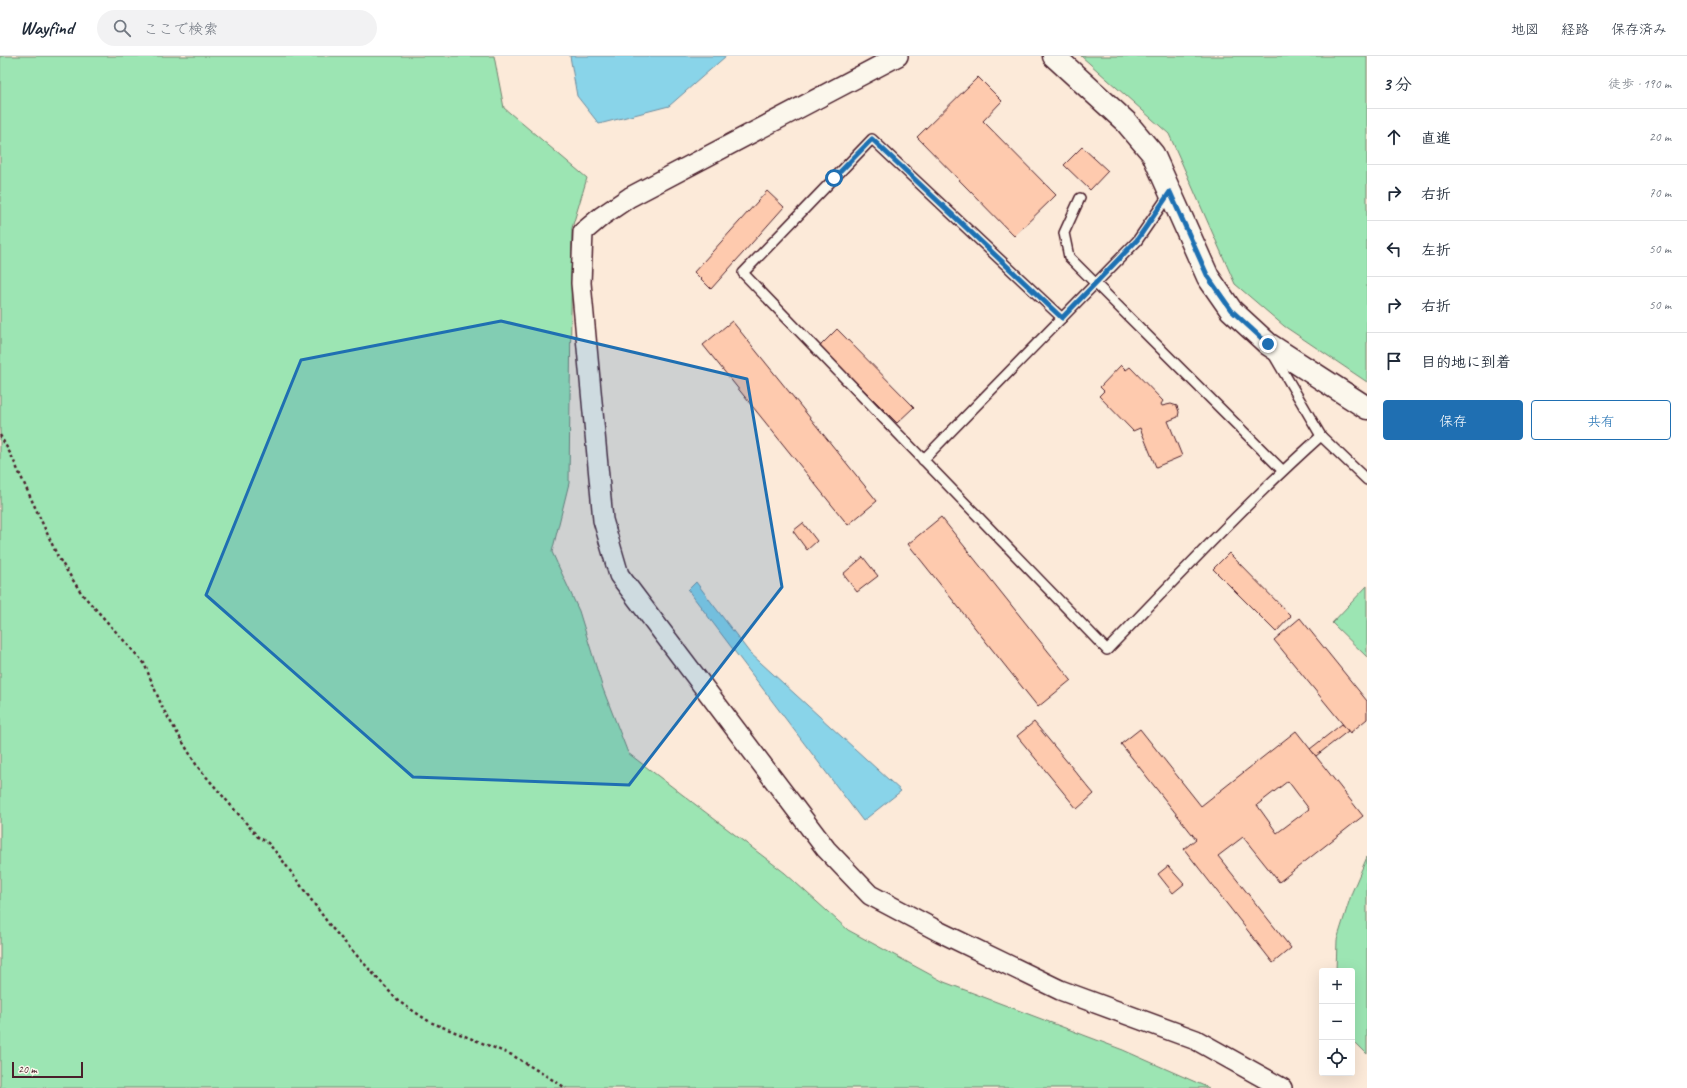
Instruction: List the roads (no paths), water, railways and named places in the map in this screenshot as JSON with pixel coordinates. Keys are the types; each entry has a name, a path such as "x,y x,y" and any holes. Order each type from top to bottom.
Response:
{"street":[{"path":"898,56 630,197 602,216 584,232 581,283 602,520 619,576 826,849 870,895 940,932 1060,990 1196,1040 1282,1088"},
{"path":"1054,56 1130,127 1153,154 1208,277 1231,310 1268,344 1367,408"}],"lane":[{"path":"1062,318 872,139 743,273 1107,650 1282,470 1321,436"},
{"path":"923,460 1137,240 1170,192"},
{"path":"1080,198 1064,233 1069,257 1282,470"},
{"path":"1268,344 1321,436 1367,480"}],"water":[{"path":"570,56 726,56 669,106 599,124 577,96"},
{"path":"696,582 749,652 901,791 863,821 688,590"}]}
